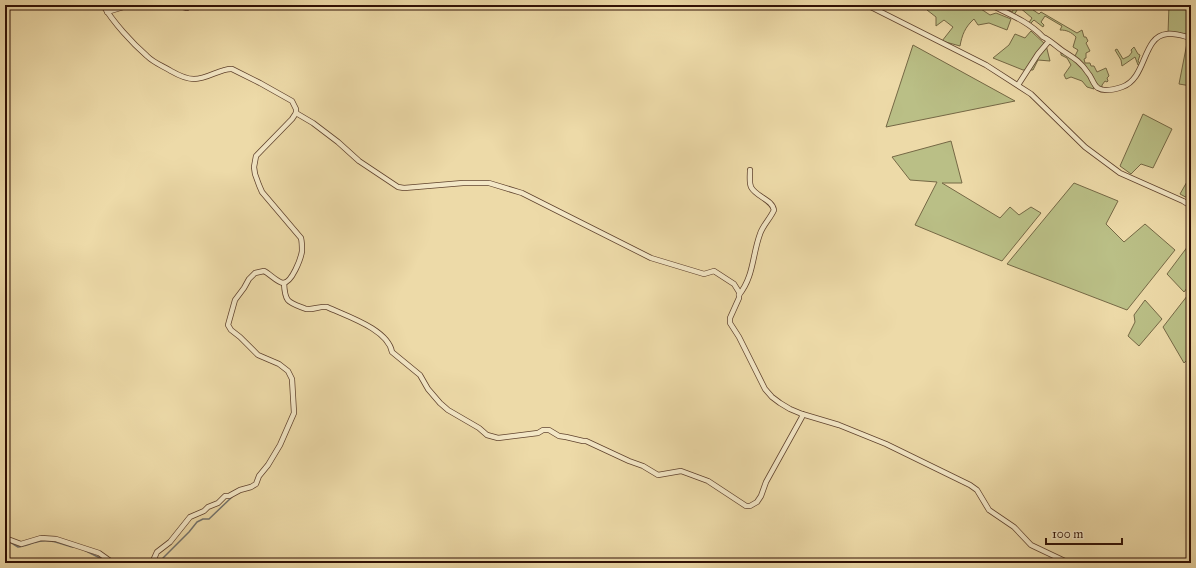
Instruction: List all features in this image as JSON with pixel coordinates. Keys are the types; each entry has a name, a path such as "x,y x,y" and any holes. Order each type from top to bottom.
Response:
{"street":[{"path":"55,5 63,7 71,5"},
{"path":"103,5 119,26 148,57 175,73 194,79 207,77 228,69 260,83 292,102 298,114 313,123 359,161 398,187 404,188 463,183 489,183 522,193 651,258 704,274 714,271 736,286 739,296"},
{"path":"107,12 130,5"},
{"path":"176,5 188,8"},
{"path":"867,5 977,60 1018,85 1036,98 1090,152 1120,173 1191,206"},
{"path":"991,5 1017,18 1076,58 1099,88 1110,90 1122,88 1134,80 1150,46 1159,36 1168,34 1191,38"},
{"path":"1018,85 1038,54 1049,41"},
{"path":"284,286 293,274 301,257 301,238 262,192 258,185 254,167 258,153 298,114"},
{"path":"750,170 750,183 752,189 773,206 774,210 762,229 748,281 739,296 730,318 730,324 739,337 768,392 780,403 790,409 866,435 970,485 977,490 989,510 1014,527 1031,544 1069,563"},
{"path":"152,563 157,552 170,542 188,519 218,503 225,496 229,496 256,484 259,476 262,475 290,429 294,411 291,376 280,364 258,355 231,330 228,325 235,300 252,274 258,272 264,271 284,286 287,301 309,310 327,307 374,329 391,346 392,352 420,375 428,389 440,403 448,410 487,435 498,438 549,430 559,436 566,436 586,441 643,466 658,475 681,471 688,473 708,481 746,506 750,506 757,502 761,496 766,482 802,417 802,414"},
{"path":"5,538 21,544 41,538 56,539 99,553 113,563"}],"green space":[{"path":"948,5 951,9 953,5 975,5 990,15 996,13 1011,19 1007,30 989,23 978,25 974,19 964,31 960,46 942,41 953,27 944,20 936,26 936,17 927,10"},
{"path":"1016,5 1026,5 1039,14 1041,12 1077,33 1082,30 1084,37 1086,37 1088,41 1086,43 1090,51 1086,53 1086,58 1084,59 1085,63 1090,63 1091,66 1094,66 1097,72 1106,68 1109,76 1107,78 1108,81 1105,81 1102,88 1099,87 1086,68 1075,56 1078,50 1073,47 1076,37 1065,30 1060,30 1062,26 1045,16 1041,22 1044,25 1043,27 1034,20 1029,25 1028,24 1032,18 1019,7 1014,15 1008,12 1009,10 1012,12"},
{"path":"1169,5 1191,5 1191,86 1179,84 1188,38 1168,34"},
{"path":"1031,31 1046,45 1050,61 1038,60 1033,70 1023,70 993,58 1009,45 1015,34 1025,38"},
{"path":"913,45 1015,101 886,127"},
{"path":"1134,47 1140,55 1138,61 1141,65 1138,65 1135,57 1122,66 1121,60 1115,50 1117,49 1123,59 1129,56"},
{"path":"1061,52 1072,56 1091,78 1094,89 1087,87 1082,81 1071,77 1066,79 1064,75 1071,65 1067,58 1061,55"},
{"path":"1143,114 1172,129 1153,168 1141,164 1131,174 1120,166"},
{"path":"951,141 962,183 942,183 1000,218 1010,207 1019,215 1031,207 1041,213 1002,261 915,225 937,182 910,180 892,157"},
{"path":"1188,180 1191,181 1191,200 1180,194"},
{"path":"1074,183 1118,201 1106,224 1124,242 1145,224 1175,250 1127,310 1007,264"},
{"path":"1191,242 1191,283 1184,292 1167,274"},
{"path":"1191,291 1191,356 1184,363 1163,327"},
{"path":"1145,300 1162,319 1139,346 1128,336 1135,322 1134,315"}],"waterway":[{"path":"160,563 197,522 203,519 209,519 232,497"},
{"path":"10,542 18,547 46,541 58,542 73,547"},
{"path":"84,550 106,561"}]}
